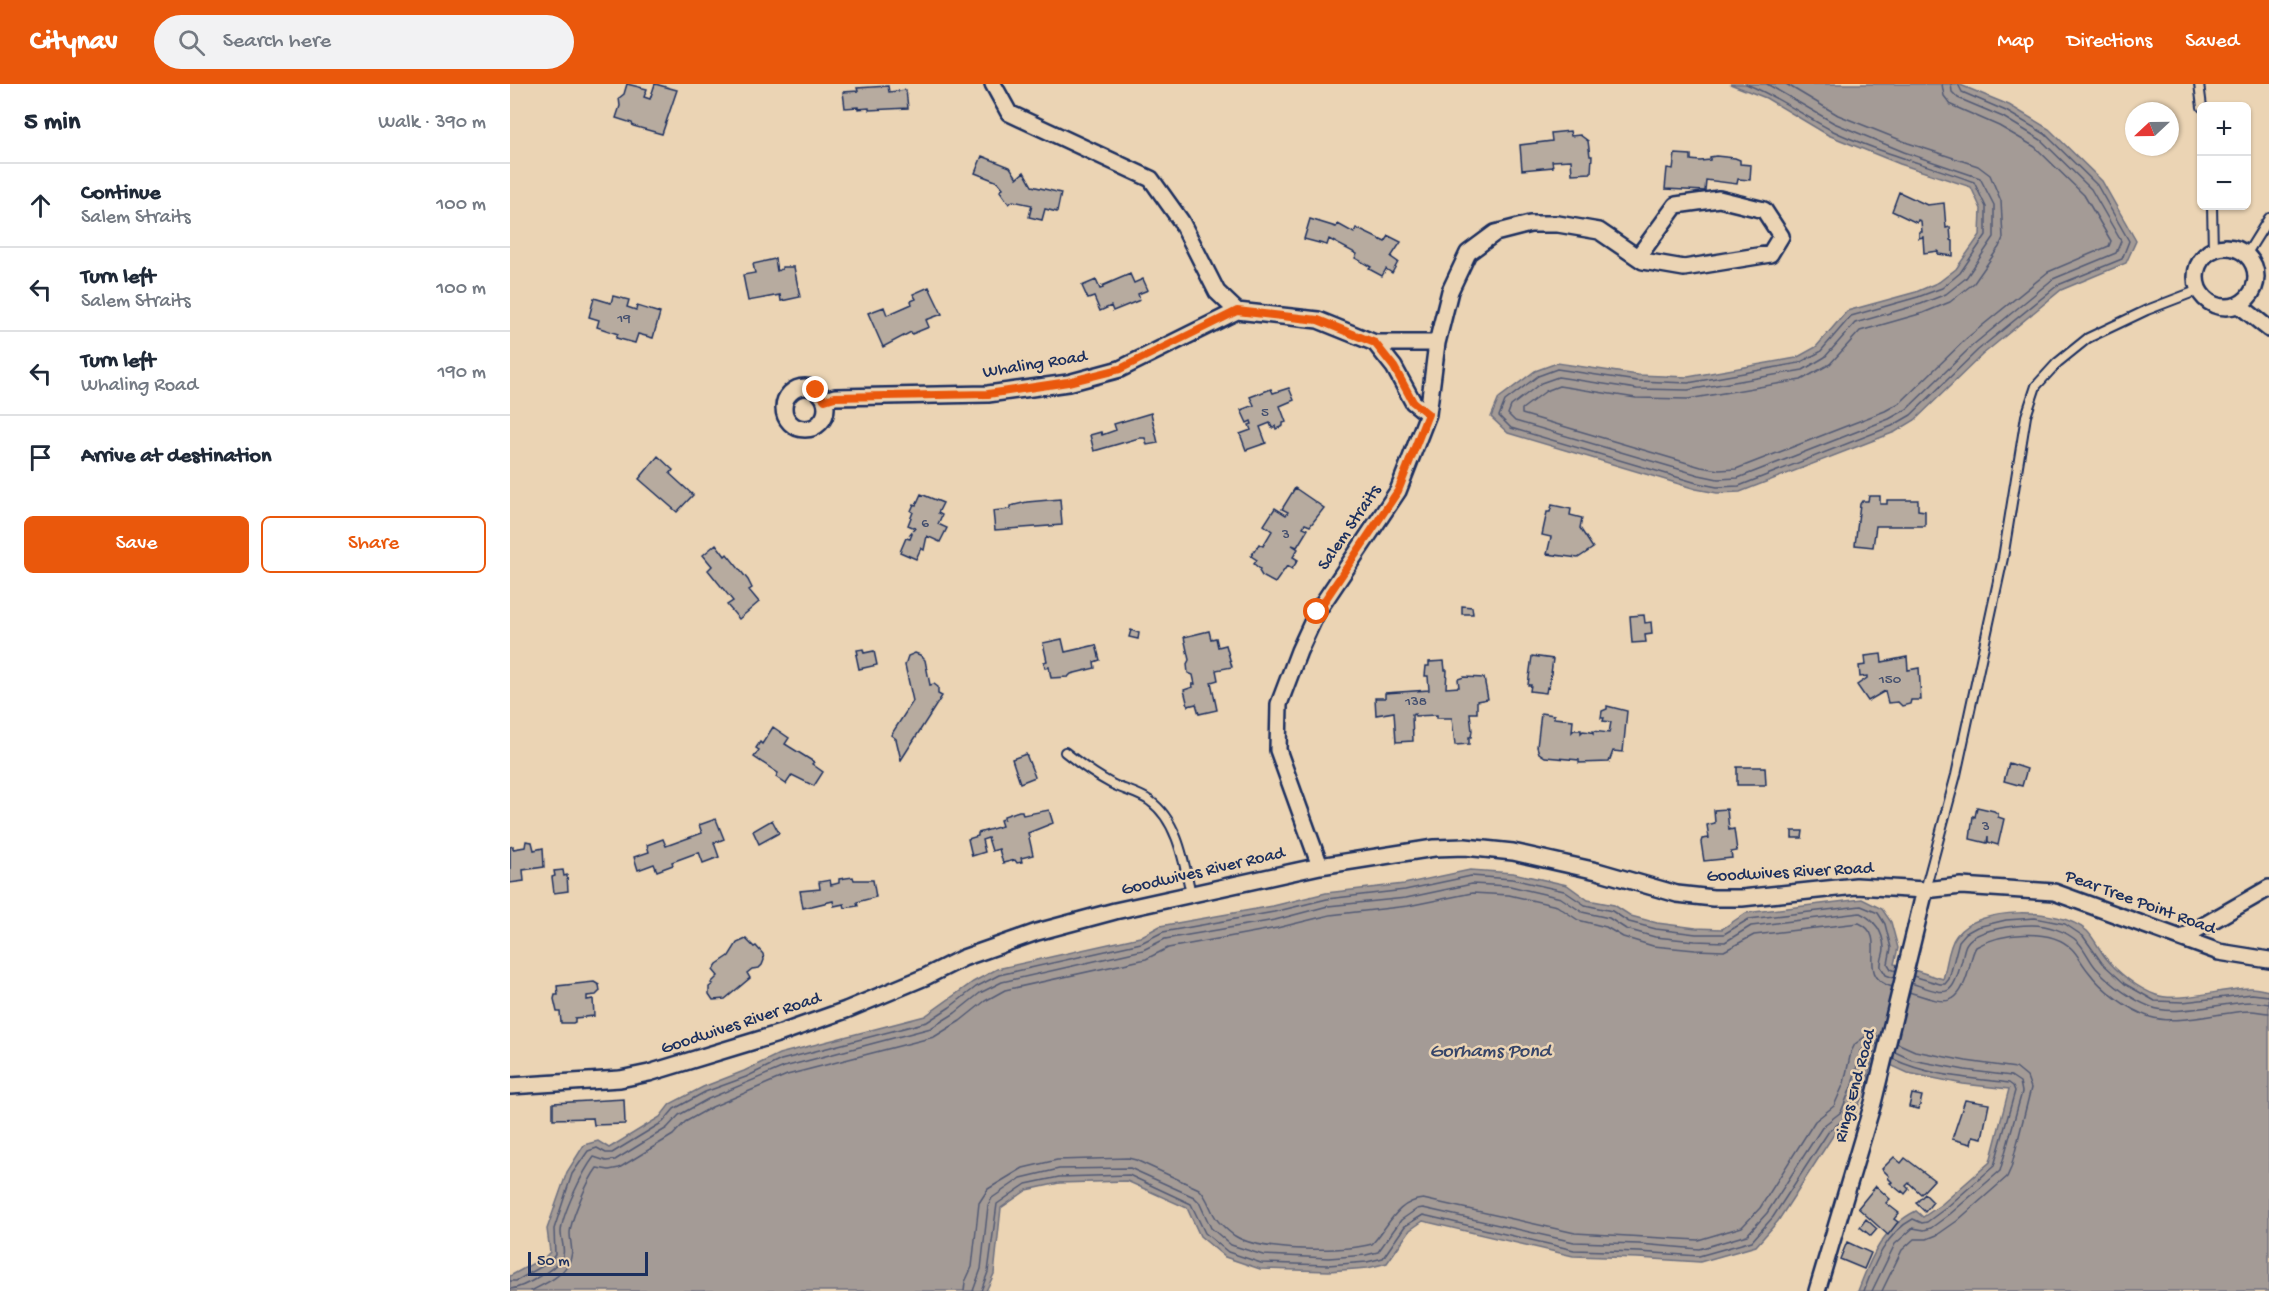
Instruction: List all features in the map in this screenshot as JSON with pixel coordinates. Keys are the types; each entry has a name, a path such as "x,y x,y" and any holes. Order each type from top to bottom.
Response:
{"street":[{"path":"993,84 1009,113 1151,179 1181,221 1217,292 1237,311 1318,320 1375,343 1437,343"},
{"name":"Salem Straits","path":"1320,866 1278,750 1280,704 1299,651 1317,612 1398,491 1428,414 1437,343 1450,291 1468,253 1495,233 1530,224 1557,224 1599,231 1643,261 1684,268 1770,254 1781,236 1764,210 1719,199 1676,205 1638,257"},
{"path":"2224,248 2236,249 2246,255 2253,265 2256,276 2254,288 2248,298 2239,305 2227,308 2216,306 2206,300 2199,290 2196,279 2198,267 2204,257 2213,250 2224,248"},
{"path":"2239,305 2269,329"},
{"name":"Whaling Road","path":"825,400 835,397 988,394 1068,382 1120,369 1237,311"},
{"path":"1375,343 1394,367 1413,402 1428,414"},
{"name":"Goodwives River Road","path":"510,1086 601,1081 650,1073 781,1033 846,1010 925,977 963,957 1037,932 1191,894 1320,866 1402,852 1465,847 1514,852 1597,871 1677,894 1713,898 1742,898 1856,886 1925,890"},
{"name":"Pear Tree Point Road","path":"1925,890 1961,886 2054,892 2219,952 2269,960"},
{"path":"2182,938 2269,888"},
{"name":"Rings End Road","path":"1817,1291 1873,1103 1925,890"}],"lane":[{"path":"2199,84 2201,102"},
{"path":"2211,210 2213,250"},
{"path":"2246,255 2269,218"},
{"path":"1925,890 1956,775 2003,558 2026,416 2036,386 2056,363 2088,338 2147,310 2199,290"},
{"path":"1065,752 1096,776 1142,796 1160,811 1176,840 1184,861 1191,894"}],"water":[{"path":"1730,84 1958,84 2009,105 2049,129 2102,181 2136,241 2126,263 2061,290 1982,355 1915,420 1895,432 1740,492 1717,493 1696,489 1508,433 1491,417 1499,398 1535,371 1557,363 1638,375 1688,377 1796,358 1816,347 1847,311 1916,292 1939,282 1956,269 1980,235 1981,209 1971,187 1900,164 1828,135 1766,98"},
{"name":"Gorhams Pond","path":"1470,870 1513,873 1567,885 1588,900 1614,905 1631,916 1657,923 1696,928 1722,929 1746,913 1862,899 1882,909 1891,922 1898,948 1894,964 1943,979 1953,940 1967,926 2000,914 2039,914 2058,917 2087,931 2115,968 2135,984 2156,995 2177,997 2251,988 2269,991 2269,1291 1858,1291 1879,1245 1895,1226 1916,1211 1923,1217 1942,1204 1990,1162 2009,1089 1963,1084 1908,1073 1873,1057 1865,1090 1852,1121 1834,1134 1778,1221 1756,1246 1700,1262 1573,1256 1423,1221 1410,1230 1387,1263 1368,1268 1329,1271 1260,1269 1225,1257 1200,1236 1187,1208 1127,1181 1059,1183 1027,1190 1001,1208 994,1274 986,1291 510,1291 510,1276 550,1252 547,1229 567,1172 584,1145 598,1141 609,1148 660,1117 670,1104 703,1087 779,1054 925,1016 973,982 997,969 1140,937 1160,926 1273,906 1326,893 1404,884"}],"building":[{"path":"627,84 647,89 644,97 650,99 655,84 677,90 662,134 633,126 632,123 616,118 620,106 619,98 624,94"},
{"path":"888,86 889,92 906,90 908,108 869,110 869,108 858,109 858,107 845,108 843,92 858,91 857,88"},
{"path":"1570,131 1571,136 1580,135 1588,141 1590,156 1592,156 1591,173 1572,174 1571,160 1552,161 1553,167 1522,170 1520,145 1552,141 1551,133"},
{"path":"1675,154 1691,155 1691,160 1700,161 1710,160 1710,157 1716,156 1735,158 1740,160 1740,164 1751,165 1750,180 1738,179 1737,184 1706,180 1705,191 1665,189 1667,168 1673,169"},
{"path":"982,156 1010,167 1017,178 1024,172 1032,186 1061,193 1057,212 1045,209 1042,220 1029,217 1032,205 1013,201 1009,204 1000,191 1003,188 998,182 975,173"},
{"path":"1899,192 1927,205 1944,203 1946,228 1950,227 1953,241 1953,256 1938,254 1938,251 1924,253 1923,237 1919,238 1919,232 1922,232 1921,221 1918,220 1917,223 1892,211"},
{"path":"1310,219 1336,227 1338,224 1354,233 1356,228 1385,242 1389,236 1401,242 1391,257 1398,262 1392,273 1386,269 1382,276 1369,269 1371,267 1355,258 1357,254 1329,239 1327,245 1304,239"},
{"path":"775,259 777,271 782,267 794,267 800,297 781,301 780,295 748,301 743,275 755,273 753,264"},
{"path":"1130,274 1134,283 1143,279 1148,290 1138,294 1140,300 1113,311 1111,306 1100,311 1094,297 1088,299 1082,286 1096,280 1100,289"},
{"path":"929,287 942,314 926,320 929,327 912,334 911,332 883,347 868,313 884,307 887,315 912,304 911,301 916,299 913,294"},
{"path":"613,296 629,300 627,307 636,310 637,306 660,313 653,338 638,334 635,343 616,338 618,334 597,327 599,320 589,317 594,298 611,303"},
{"path":"1289,388 1294,400 1280,406 1286,422 1276,429 1275,426 1272,428 1270,423 1260,427 1266,443 1246,450 1240,434 1251,430 1249,425 1252,424 1251,421 1247,423 1241,410 1254,405 1250,397 1271,389 1273,393"},
{"path":"1151,413 1158,443 1147,445 1145,438 1139,438 1094,451 1090,435 1101,432 1102,435 1116,430 1114,424"},
{"path":"658,456 673,470 670,474 693,495 677,512 639,479"},
{"path":"1295,488 1324,508 1310,526 1305,524 1303,527 1308,529 1297,547 1292,545 1298,549 1293,557 1298,560 1292,569 1287,566 1275,583 1262,576 1260,569 1254,564 1257,560 1251,556 1259,544 1263,546 1272,531 1264,525 1275,508 1286,515 1288,512 1282,509"},
{"path":"921,494 943,503 938,513 942,515 938,524 947,528 940,542 927,536 924,550 921,548 916,559 900,552 906,538 910,539 912,534 910,534 915,528 908,525 913,512 911,511"},
{"path":"1869,496 1880,496 1880,504 1887,504 1887,500 1918,500 1918,510 1925,511 1925,526 1876,526 1873,547 1855,545 1860,504 1862,501 1868,501"},
{"path":"1060,499 1062,525 995,530 993,511 1010,509 1010,506 1027,502"},
{"path":"1552,505 1571,509 1570,515 1582,518 1580,528 1593,548 1578,558 1547,554 1551,537 1542,535 1547,512 1550,512"},
{"path":"716,544 748,580 752,588 749,590 759,602 739,619 727,605 733,601 708,570 712,566 703,555"},
{"path":"1462,606 1472,607 1473,614 1462,614"},
{"path":"1644,615 1645,623 1651,622 1652,634 1645,635 1646,642 1632,643 1630,616"},
{"path":"1131,630 1139,633 1138,639 1129,637"},
{"path":"1209,631 1211,639 1216,638 1218,647 1226,645 1232,667 1216,670 1218,680 1211,682 1217,710 1199,714 1196,704 1188,706 1184,690 1195,684 1193,675 1188,673 1189,660 1184,637"},
{"path":"1062,639 1065,652 1096,645 1100,660 1094,662 1095,668 1071,674 1068,677 1051,678 1049,667 1045,668 1044,662 1047,661 1043,643"},
{"path":"863,649 864,653 874,651 877,665 859,669 857,650"},
{"path":"915,653 925,660 930,685 934,684 938,687 938,694 942,696 901,760 896,739 891,735 913,701 905,665 908,656"},
{"path":"1881,654 1882,662 1907,657 1908,670 1919,668 1921,700 1911,700 1910,704 1902,706 1898,702 1888,703 1885,691 1868,701 1857,685 1867,678 1867,676 1860,677 1859,666 1866,665 1865,656"},
{"path":"1532,656 1553,659 1549,688 1547,687 1546,693 1530,691 1531,685 1528,685"},
{"path":"1444,661 1445,670 1447,670 1446,688 1459,687 1458,679 1464,677 1484,678 1488,699 1477,701 1477,713 1470,713 1472,731 1469,744 1455,745 1452,718 1437,718 1437,715 1415,716 1415,714 1412,715 1413,741 1396,742 1394,712 1376,715 1375,698 1385,698 1385,693 1429,690 1428,676 1425,676 1426,666 1429,666 1429,662"},
{"path":"1607,706 1627,711 1623,752 1613,751 1609,762 1579,763 1579,760 1545,757 1539,753 1537,747 1541,713 1554,715 1554,718 1573,720 1572,732 1581,730 1581,733 1583,731 1593,734 1593,731 1609,733 1611,722 1603,721 1604,718 1601,718 1602,711 1607,709"},
{"path":"773,727 789,738 785,744 814,762 812,764 823,772 814,786 792,775 786,784 776,777 778,773 754,757 759,750 756,748 760,742 762,744"},
{"path":"1026,754 1035,777 1020,783 1012,759"},
{"path":"2009,763 2027,769 2022,786 2004,781"},
{"path":"1737,767 1765,767 1766,785 1737,785"},
{"path":"1977,807 1994,811 1998,817 2004,819 1998,845 1988,842 1988,836 1987,843 1970,839 1973,816 1975,817"},
{"path":"1727,809 1729,830 1734,829 1737,851 1731,852 1732,858 1704,861 1701,842 1702,839 1709,838 1707,825 1715,823 1714,810"},
{"path":"1049,810 1053,823 1028,833 1033,855 1021,858 1022,862 1017,863 1015,860 1003,863 999,849 992,851 988,838 982,840 985,852 972,856 968,839 978,836 978,833 1002,826 1000,820 1004,819 1004,816 1019,811 1022,811 1023,815"},
{"path":"716,819 724,839 714,843 719,857 703,863 699,852 672,862 673,865 657,871 654,864 638,870 634,857 649,852 647,845 663,839 666,846 702,833 699,825"},
{"path":"772,820 779,833 759,844 753,831"},
{"path":"1792,831 1803,831 1802,838 1792,838"},
{"path":"526,841 532,842 534,850 543,848 544,867 523,870 524,881 510,883 510,847 513,846 513,849 525,847"},
{"path":"563,870 564,876 567,875 568,891 554,893 552,877 555,876 554,871"},
{"path":"853,877 854,880 873,880 876,897 857,902 858,906 845,908 844,904 834,906 833,901 803,908 800,891 820,889 819,882 830,880 831,885 839,883 839,879"},
{"path":"746,939 763,954 762,965 747,973 750,978 725,999 713,1000 709,994 709,987 718,976 713,970 717,964 729,956 737,943"},
{"path":"594,982 599,985 600,991 596,995 587,996 587,1000 593,999 594,1016 575,1018 573,1023 561,1023 560,1012 557,1012 554,999 555,995 558,995 557,986"},
{"path":"1912,1094 1922,1096 1919,1109 1909,1107"},
{"path":"624,1099 625,1124 594,1125 593,1118 553,1119 553,1103"},
{"path":"1965,1100 1989,1104 1982,1138 1973,1136 1971,1144 1952,1139"},
{"path":"1894,1157 1901,1163 1905,1158 1934,1180 1921,1194 1909,1183 1906,1186 1909,1189 1905,1194 1901,1192 1890,1183 1892,1182 1889,1176 1882,1169"},
{"path":"1876,1186 1890,1199 1886,1203 1899,1213 1894,1219 1898,1222 1888,1235 1858,1208"},
{"path":"1925,1194 1933,1202 1925,1212 1916,1203"},
{"path":"1866,1219 1877,1229 1871,1236 1860,1227"},
{"path":"1847,1242 1871,1253 1864,1269 1840,1259"}],"route":[{"path":"816,390 825,400 835,397 988,394 1068,382 1120,369 1237,311 1318,320 1375,343 1394,367 1413,402 1428,414 1398,491 1317,612"}]}
